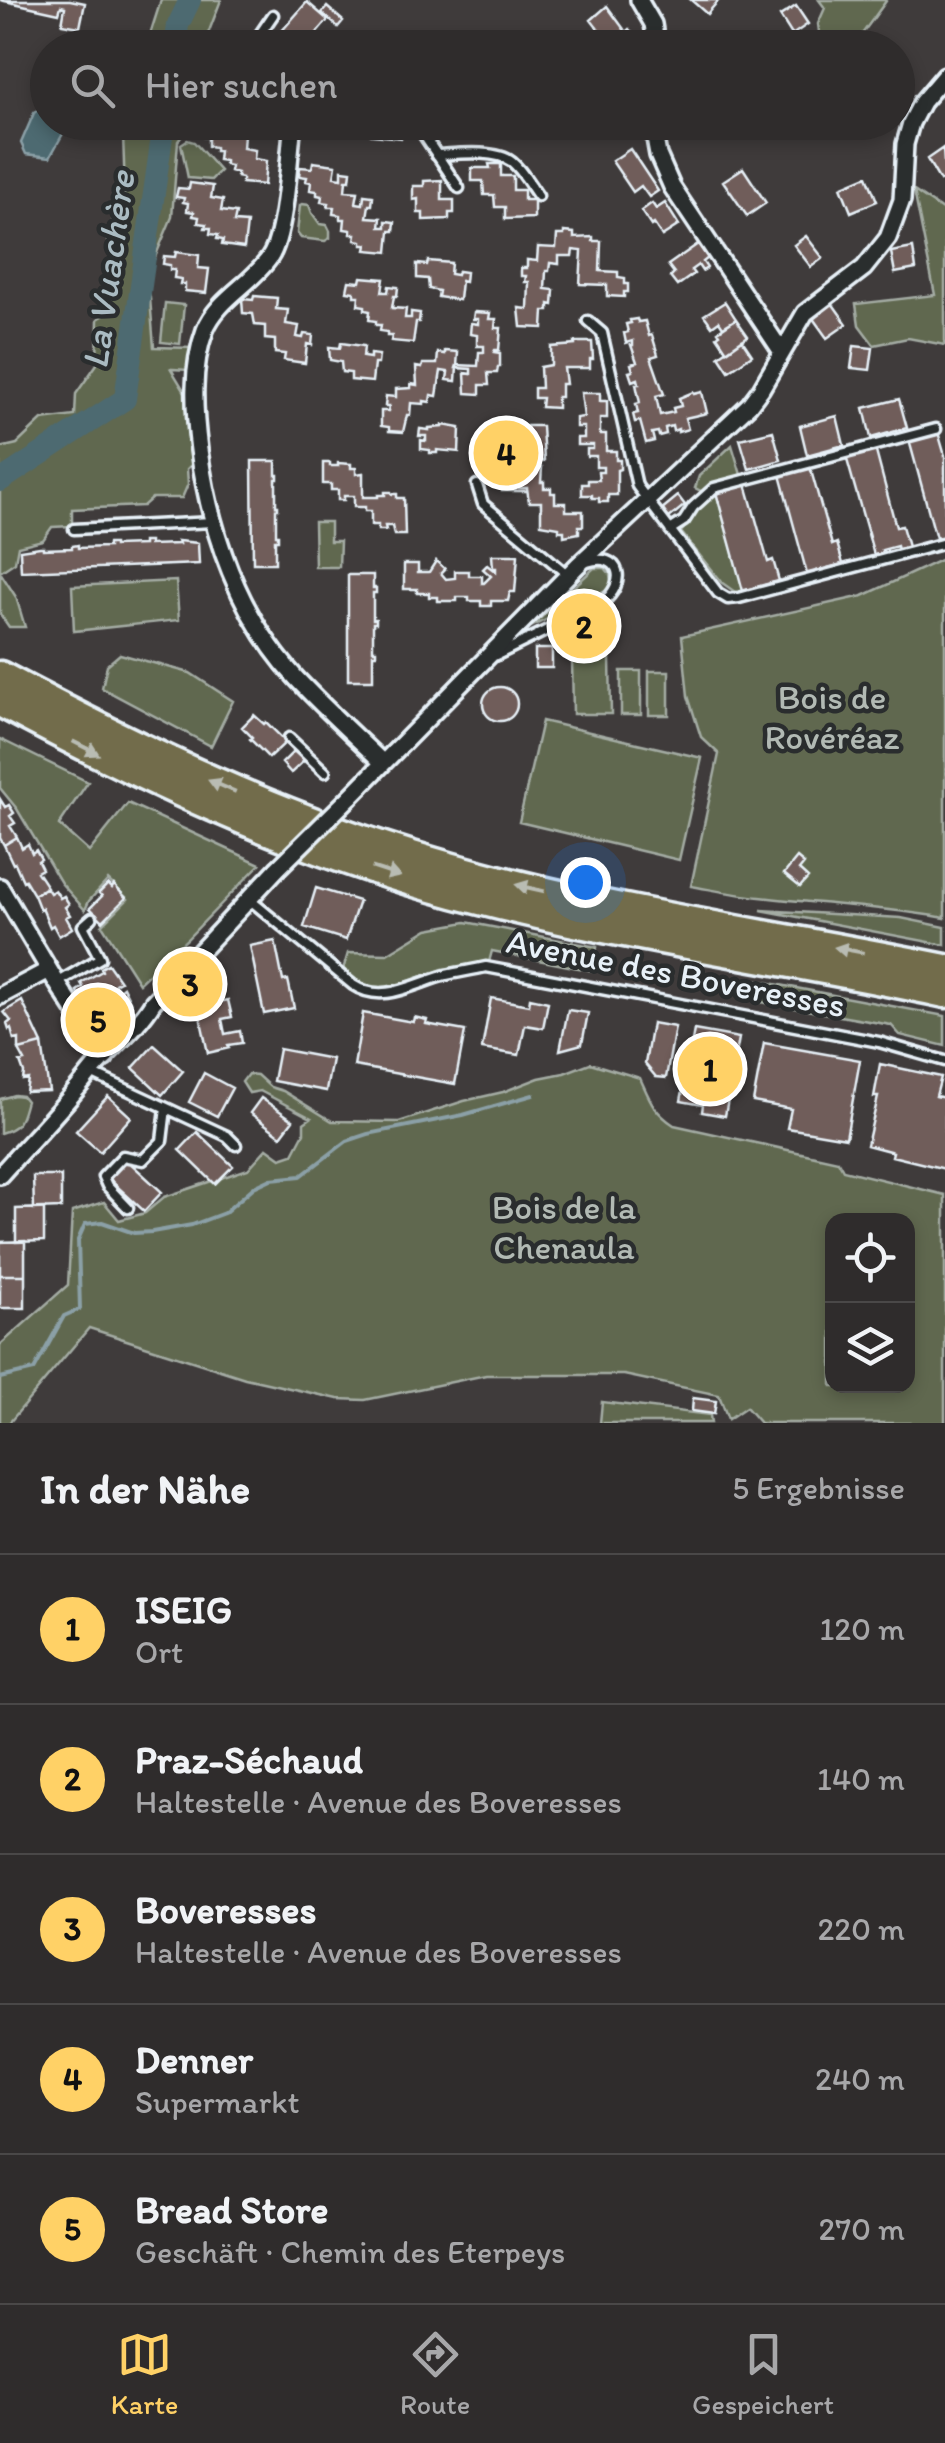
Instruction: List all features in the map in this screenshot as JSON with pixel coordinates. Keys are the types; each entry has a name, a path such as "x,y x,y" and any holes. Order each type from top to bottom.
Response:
{"highway":[{"path":"0,676 97,728 218,785 348,836 501,881 625,909 945,969"},
{"path":"0,702 116,763 222,812 413,881 603,928 945,992"}],"street":[{"path":"640,0 653,30"},
{"path":"915,115 945,75"},
{"path":"291,140 274,251 217,309 200,344 194,405 201,462 215,535 236,584 270,643 295,676 383,763"},
{"path":"655,140 672,187 782,352"},
{"path":"0,1175 277,870 573,570 749,404 805,314 864,268 888,238 903,191 906,140"},
{"path":"0,886 105,1058"},
{"path":"0,996 53,977"}],"lane":[{"path":"263,30 273,15"},
{"path":"427,140 459,188"},
{"path":"436,154 500,156 512,162 538,196"},
{"path":"588,321 602,334 637,486 718,593 728,599 739,598 945,544"},
{"path":"670,530 684,521 692,507 714,488 936,429"},
{"path":"477,485 483,504 573,570 598,559 612,565 618,574 612,595 602,603 480,663"},
{"path":"74,529 213,522"},
{"path":"289,738 325,772"},
{"name":"Avenue des Boveresses","path":"249,899 353,986 371,993 388,994 486,967 828,1031 945,1061"},
{"path":"53,977 100,958 83,926 92,918"},
{"path":"90,1072 227,1136 236,1145"},
{"path":"128,1208 103,1178 123,1156 143,1160 162,1140 166,1108"}],"green space":[{"path":"161,0 221,0 210,30 151,30"},
{"path":"819,0 886,0 865,30 819,30 825,8"},
{"path":"123,140 179,140 172,217 148,274 154,347 193,348 189,370 171,369 185,392 202,454 187,469 188,484 182,498 152,498 143,506 72,509 72,526 52,527 43,540 18,546 15,562 0,572 0,448 17,444 42,420 75,416 76,394 97,364 98,319 109,312 102,291 111,256 107,234 125,192"},
{"path":"187,140 194,142 220,171 211,180 188,178 181,144"},
{"path":"914,191 945,212 945,345 908,338 874,345 859,325 856,304 935,295"},
{"path":"302,204 309,205 320,224 327,225 330,238 301,238 297,233"},
{"path":"165,303 184,305 180,344 161,342"},
{"path":"732,445 742,478 705,493 695,488 699,476"},
{"path":"714,492 744,592 735,592 721,582 681,532 696,509"},
{"path":"314,522 330,522 330,541 340,541 339,567 315,567"},
{"name":"Bois de Rovéréaz","path":"945,558 945,918 691,886 719,754 701,737 688,696 682,636 863,596"},
{"path":"594,568 605,568 610,574 607,590 531,627"},
{"path":"0,572 16,597 25,627 9,627 0,614"},
{"path":"176,581 179,620 74,631 72,586"},
{"path":"120,654 190,673 233,701 211,746 102,688 107,665"},
{"path":"572,657 610,657 611,714 573,714"},
{"path":"621,671 641,671 641,715 621,715"},
{"path":"649,671 669,671 669,715 649,715"},
{"path":"542,721 702,758 679,860 519,822"},
{"path":"0,739 88,782 59,825 89,852 128,803 260,864 139,983 102,925 128,899 108,880 85,910 61,883 0,788"},
{"path":"761,910 901,918 945,927 945,945"},
{"path":"466,922 597,947 594,971 492,951 489,962 443,969 386,989 360,985 343,970 348,953 387,954 428,929"},
{"path":"759,981 945,1016 945,1046 900,1035 891,1025 755,1001"},
{"name":"Bois de la Chenaula","path":"590,1063 640,1078 657,1110 674,1125 838,1161 843,1170 945,1195 945,1423 760,1423 746,1407 728,1419 719,1395 624,1375 486,1375 365,1400 338,1399 245,1378 89,1328 9,1423 0,1423 0,1345 68,1285 72,1212 104,1202 119,1220 145,1213 164,1197 248,1169 267,1148 281,1158 293,1154 304,1133 304,1123 311,1118 260,1091 249,1093 242,1082 248,1074 257,1075 270,1087 332,1121 399,1122"},
{"path":"14,1095 26,1101 21,1118 16,1126 0,1133 0,1099"},
{"path":"602,1402 710,1415 711,1423 600,1423"}],"water":[{"path":"30,122 30,140 60,140 50,157 26,154 21,143"}],"building":[{"path":"0,0 85,3 80,27 62,24 65,7 61,6 59,13"},
{"path":"691,0 719,0 707,14"},
{"path":"307,2 328,20 319,30 283,30"},
{"path":"607,6 625,30 599,30 591,20"},
{"path":"796,6 808,24 799,30 789,30 780,16"},
{"path":"327,7 343,21 338,27 322,13"},
{"path":"208,140 244,140 243,148 255,150 254,159 266,161 264,185 242,183 237,173 230,171 231,166 218,160 219,151 208,146"},
{"path":"943,148 945,178 940,181 927,159"},
{"path":"630,149 658,191 649,197 641,186 633,192 612,161"},
{"path":"313,162 336,165 334,177 342,178 342,170 351,171 345,191 358,192 356,203 363,204 364,195 373,196 367,217 381,218 380,227 386,227 386,221 395,222 388,252 366,250 367,245 355,240 356,234 344,229 345,219 333,214 334,207 328,207 329,203 321,202 317,191 310,190 311,182 299,176 300,167 312,168"},
{"path":"489,164 501,164 501,176 513,176 513,190 524,190 524,200 534,200 534,218 505,219 505,207 495,207 494,195 484,195 483,181 472,181 472,168 490,168"},
{"path":"743,168 766,203 747,216 723,181"},
{"path":"867,176 877,201 851,212 841,187"},
{"path":"442,180 442,200 454,200 454,213 449,213 449,219 423,220 423,213 418,213 418,199 413,200 413,186"},
{"path":"190,183 213,186 211,198 223,200 221,211 236,213 234,222 247,223 244,248 222,245 218,235 210,234 211,228 205,228 206,224 198,223 199,217 193,216 194,212 187,211 188,203 176,197 178,188 189,189"},
{"path":"652,203 656,209 665,203 679,225 662,236 641,211"},
{"path":"574,233 574,238 593,237 593,241 601,241 600,271 618,272 618,277 625,278 628,284 628,292 624,292 624,297 607,296 607,285 580,284 582,251 573,250 572,256 559,256 559,264 550,263 546,271 545,289 554,290 553,305 549,304 549,311 544,311 543,328 521,327 519,308 528,309 529,282 521,276 521,268 527,268 527,260 537,261 538,247 556,248 557,235"},
{"path":"806,236 823,258 811,267 794,245"},
{"path":"698,244 708,258 703,262 707,268 702,271 698,265 691,270 694,274 677,286 668,265"},
{"path":"913,248 916,269 895,273 891,252"},
{"path":"176,252 199,255 198,268 209,269 206,293 185,291 181,279 174,278 175,270 163,264 164,256 175,257"},
{"path":"428,261 451,263 450,274 466,272 459,300 438,297 439,291 429,289 428,279 417,278 417,264 427,265"},
{"path":"361,277 384,279 382,292 388,292 389,286 398,287 392,308 406,309 405,318 411,318 411,312 420,313 413,343 391,341 392,336 380,331 381,325 369,320 370,311 358,305 359,296 347,291 349,281 360,282"},
{"path":"254,296 277,298 276,309 288,310 286,324 299,326 297,337 313,335 312,345 307,344 305,363 284,360 285,354 275,353 275,340 265,339 265,326 255,325 253,314 243,313 242,299 253,300"},
{"path":"725,302 736,319 723,327 719,321 712,326 704,315"},
{"path":"832,303 847,324 827,338 812,317"},
{"path":"474,312 490,313 489,319 496,319 495,328 501,328 499,350 494,352 500,353 500,367 497,373 488,373 489,385 480,385 480,394 466,393 465,373 471,374 471,369 456,368 478,366 479,352 484,352 484,346 477,346 477,335 470,334 471,323 478,324 478,319 473,319"},
{"path":"637,319 645,321 658,355 651,357 664,394 656,396 660,415 674,412 673,408 681,406 679,398 693,392 702,392 707,413 685,418 688,429 678,432 672,426 665,428 666,434 652,433 654,441 646,443 640,421 635,422 633,414 638,413 636,404 640,403 638,379 632,381 629,372 633,371 631,364 637,362 633,341 626,343 624,333 628,332 626,324"},
{"path":"736,319 748,336 727,351 718,331"},
{"path":"742,340 752,355 729,371 719,356"},
{"path":"592,342 590,368 564,368 566,384 561,384 557,408 541,407 542,398 534,398 534,388 541,388 540,367 551,365 551,347"},
{"path":"341,343 364,346 363,357 379,355 372,382 351,380 351,373 342,372 341,362 330,360 329,347 340,348"},
{"path":"854,346 873,348 870,370 851,368"},
{"path":"458,352 456,381 447,380 448,372 441,371 437,396 431,395 430,402 424,404 411,403 403,432 381,426 381,411 388,411 389,406 385,406 386,396 396,397 396,389 417,385 416,367 437,364 438,353"},
{"path":"581,393 600,393 600,401 607,401 607,418 600,418 600,434 606,434 606,451 616,451 616,460 620,460 617,495 608,495 608,502 582,495 582,484 599,480 598,472 603,472 603,467 596,467 596,456 587,456 587,449 593,449 593,445 577,445 577,438 584,438 584,427 576,427 576,418 584,417"},
{"path":"899,399 907,428 871,438 864,408"},
{"path":"837,416 844,445 807,455 800,426"},
{"path":"443,425 460,428 459,452 430,453 421,449 421,440 426,441 426,436 419,436 420,429"},
{"path":"542,426 541,482 555,493 555,503 566,503 566,511 583,511 579,533 564,536 559,527 541,524 541,502 529,502 527,488 519,488 519,480 515,480 518,467 523,467 521,445 516,445 516,428"},
{"path":"490,428 516,428 516,445 521,445 523,467 518,467 515,480 519,480 519,488 527,491 502,491 502,461 490,461"},
{"path":"773,431 781,460 749,469 740,439"},
{"path":"938,432 945,456 945,536 936,538 909,440"},
{"path":"875,448 896,527 902,526 908,547 898,550 897,546 874,555 846,456"},
{"path":"252,461 276,461 275,563 253,563"},
{"path":"323,463 351,464 356,474 363,473 363,497 391,492 404,498 405,535 394,535 392,526 378,530 378,525 371,525 371,511 354,507 354,496 338,500 338,490 323,484"},
{"path":"810,467 832,545 837,543 843,564 807,574 780,475"},
{"path":"746,484 768,562 773,560 779,581 743,591 716,492"},
{"path":"678,496 685,505 668,519 661,510"},
{"path":"178,541 198,543 199,564 21,571 20,550 143,542 179,544"},
{"path":"492,555 518,555 515,592 510,592 508,601 491,601 491,606 481,606 481,601 469,601 469,597 438,601 429,593 404,589 404,564 418,564 418,572 429,572 436,561 445,569 441,573 446,579 455,578 455,571 469,571 469,576 482,576 484,583 491,576 483,569 487,565 496,572"},
{"path":"348,575 373,575 373,680 348,680"},
{"path":"535,649 552,649 552,668 535,668"},
{"path":"500,687 512,692 517,704 512,716 500,721 488,716 483,704 488,692"},
{"path":"254,715 286,742 269,758 242,727"},
{"path":"297,748 307,758 291,773 282,763"},
{"path":"0,799 14,813 10,816 15,823 10,826 17,837 4,845 0,838"},
{"path":"17,837 22,848 28,844 41,859 38,861 42,869 37,872 47,887 34,895 4,845"},
{"path":"797,858 804,864 799,870 808,878 800,887 784,874"},
{"path":"108,884 126,898 103,921 90,908"},
{"path":"46,887 50,893 55,890 60,898 64,896 69,904 65,907 70,915 66,917 72,928 59,936 34,895"},
{"path":"316,888 359,901 346,940 304,927"},
{"path":"275,941 283,981 288,980 294,1008 264,1014 250,946"},
{"path":"108,964 120,981 115,984 119,990 123,987 132,1005 95,1019 87,999 82,1002 77,991 83,987 81,983"},
{"path":"491,998 529,1005 530,998 548,1002 543,1028 525,1025 519,1055 482,1049"},
{"path":"228,1000 232,1017 222,1019 225,1034 240,1031 242,1043 208,1053 198,1007"},
{"path":"22,1001 42,1044 19,1050 19,1039 14,1040 7,1024 11,1021 4,1012"},
{"path":"568,1010 588,1013 582,1044 560,1050"},
{"path":"363,1013 413,1022 414,1017 427,1020 426,1024 465,1031 455,1084 354,1066"},
{"path":"652,1023 675,1027 666,1078 656,1077 645,1064"},
{"path":"694,1030 739,1038 725,1116 702,1112 703,1105 681,1101"},
{"path":"764,1043 860,1060 846,1138 787,1128 791,1109 753,1102"},
{"path":"42,1044 49,1091 26,1092 28,1079 23,1080 20,1062 25,1061 19,1050"},
{"path":"154,1045 183,1071 162,1095 133,1068"},
{"path":"279,1049 332,1059 326,1091 273,1081"},
{"path":"880,1064 941,1077 936,1096 945,1098 945,1169 892,1156 893,1152 867,1145 878,1097 874,1097"},
{"path":"204,1073 232,1088 217,1116 189,1102"},
{"path":"108,1096 131,1117 100,1152 76,1131"},
{"path":"261,1098 293,1120 281,1136 250,1113"},
{"path":"197,1132 233,1166 215,1184 180,1150"},
{"path":"126,1159 162,1192 144,1211 108,1178"},
{"path":"33,1176 61,1176 61,1208 34,1209"},
{"path":"44,1208 44,1241 16,1242 16,1209"},
{"path":"25,1241 25,1275 0,1275 0,1242"},
{"path":"0,1275 25,1275 25,1308 0,1308"},
{"path":"693,1398 716,1401 714,1414 692,1411"}],"waterway":[{"name":"La Vuachère","path":"177,30 190,0"},
{"name":"La Vuachère","path":"0,481 125,399 161,140"},
{"path":"0,1378 34,1370 64,1316 80,1309 78,1240 85,1224 102,1222 134,1233 192,1225 224,1213 254,1187 271,1179 301,1176 347,1141 533,1095"}],"place":[{"name":"Denner","path":"506,453"},
{"name":"Praz-Séchaud","path":"584,626"},
{"name":"Boveresses","path":"190,984"},
{"name":"Bread Store","path":"98,1020"},
{"name":"ISEIG","path":"710,1069"}]}
